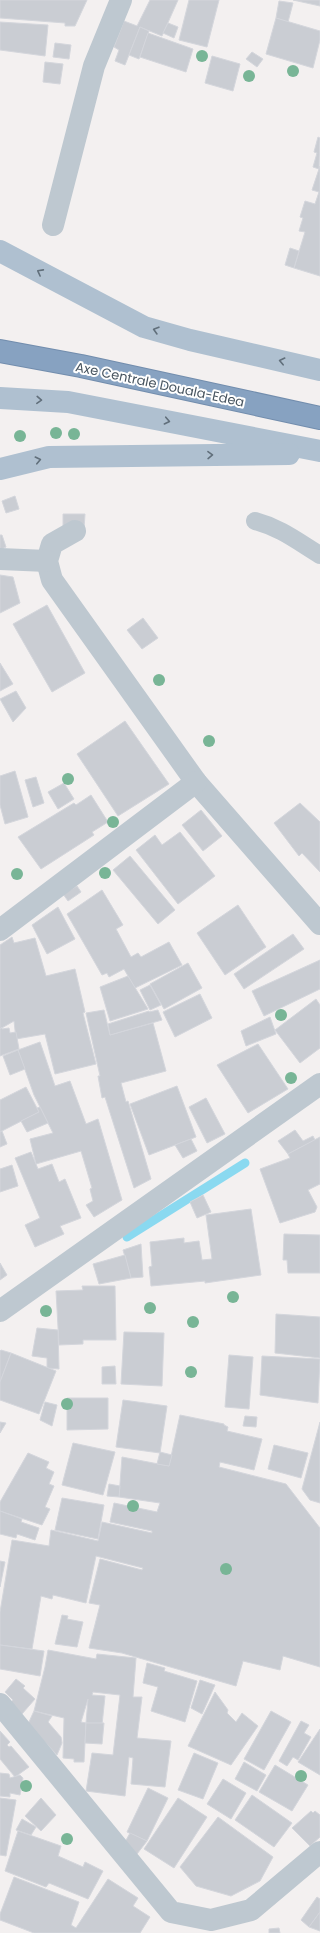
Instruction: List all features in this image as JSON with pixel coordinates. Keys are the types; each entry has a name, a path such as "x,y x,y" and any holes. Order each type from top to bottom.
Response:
{"highway":[{"name":"Axe Centrale Douala-Edea","path":"0,351 81,366 320,418"}],"main road":[{"path":"0,251 144,327 190,340 320,370"},
{"path":"0,398 68,402 320,452"},
{"path":"0,468 49,457 320,452"}],"street":[{"path":"53,225 94,66 121,0"},
{"path":"75,531 52,544 47,561 52,580 196,782 320,924"},
{"path":"0,559 47,561"},
{"path":"0,930 196,782"},
{"path":"0,1311 320,1084"},
{"path":"0,1704 171,1912 211,1920 251,1910 320,1852"}],"lane":[{"path":"255,522 272,526 288,534 320,555"}],"building":[{"path":"0,0 87,0 75,26 65,26 65,23 0,18"},
{"path":"150,0 178,0 162,36 140,27 125,65 115,61 119,50 114,47 124,21 137,26"},
{"path":"189,0 219,0 207,47 179,40"},
{"path":"293,0 320,0 320,6"},
{"path":"279,1 293,3 288,22 276,18"},
{"path":"276,18 320,31 320,40 313,68 266,54"},
{"path":"0,22 48,25 45,56 0,50"},
{"path":"168,23 178,27 174,38 163,33"},
{"path":"140,27 149,31 139,59 129,55"},
{"path":"148,33 193,49 186,72 140,57"},
{"path":"55,43 71,45 69,59 53,57"},
{"path":"252,52 263,59 257,67 246,59"},
{"path":"212,56 240,64 233,91 205,83"},
{"path":"45,62 63,64 60,84 43,82"},
{"path":"318,137 320,138 319,169 313,167 317,153 314,152"},
{"path":"320,166 320,276 294,268 305,232 299,231 303,218 300,217 305,201 315,204 319,192 312,190"},
{"path":"290,248 299,251 294,268 285,265"},
{"path":"15,496 19,509 6,513 2,501"},
{"path":"63,514 85,514 84,529 63,528"},
{"path":"0,535 2,535 6,547 0,550"},
{"path":"0,575 13,577 20,603 0,613"},
{"path":"47,605 85,673 52,692 13,624"},
{"path":"143,618 158,638 142,649 127,630"},
{"path":"0,663 13,684 0,691"},
{"path":"16,691 26,708 13,722 0,699"},
{"path":"125,721 169,784 118,816 77,754"},
{"path":"15,771 28,817 5,824 0,805 0,776"},
{"path":"36,777 44,803 33,807 25,780"},
{"path":"64,783 74,799 58,809 48,792"},
{"path":"91,795 108,822 92,832 94,835 41,869 18,837 74,803 76,805"},
{"path":"300,803 320,822 320,872 302,853 299,856 274,823"},
{"path":"201,810 222,836 203,851 182,825"},
{"path":"180,832 215,876 178,904 136,850 155,835 162,845"},
{"path":"130,856 175,910 158,924 113,870"},
{"path":"77,886 81,892 68,901 63,894"},
{"path":"102,890 123,925 116,929 131,957 138,953 141,957 169,942 182,965 135,988 124,969 109,977 107,973 102,975 67,914"},
{"path":"238,905 266,947 225,975 197,933"},
{"path":"58,907 75,939 47,954 32,925"},
{"path":"293,934 304,949 244,989 234,974"},
{"path":"12,937 14,943 35,938 46,976 75,969 85,1012 83,1013 96,1064 55,1074 45,1034 16,1039 14,1021 0,1029 0,945"},
{"path":"320,960 320,989 264,1016 252,991"},
{"path":"188,963 202,988 164,1009 150,984"},
{"path":"128,976 148,1009 110,1021 100,987"},
{"path":"150,985 161,1005 150,1010 140,990"},
{"path":"200,994 212,1018 175,1037 163,1012"},
{"path":"316,999 320,1005 320,1048 300,1063 275,1030"},
{"path":"104,1010 110,1035 153,1023 166,1071 121,1083 126,1102 128,1101 151,1179 134,1188 105,1097 102,1098 98,1076 100,1076 86,1013"},
{"path":"158,1010 162,1020 110,1035 108,1024 149,1011"},
{"path":"270,1017 276,1034 246,1046 241,1031"},
{"path":"2,1027 2,1029 9,1028 10,1033 16,1032 19,1049 0,1056 0,1029"},
{"path":"40,1042 55,1086 70,1081 86,1124 98,1119 122,1200 94,1217 86,1205 93,1201 90,1189 92,1188 81,1151 36,1164 30,1139 53,1133 34,1095 18,1050"},
{"path":"258,1044 288,1089 248,1113 217,1065"},
{"path":"18,1050 25,1069 10,1075 3,1056"},
{"path":"177,1086 196,1137 149,1155 130,1104"},
{"path":"26,1087 39,1112 0,1132 0,1100"},
{"path":"206,1098 225,1134 207,1143 189,1107"},
{"path":"40,1107 48,1123 27,1132 21,1121 39,1112 37,1108"},
{"path":"295,1130 303,1141 313,1136 315,1140 288,1154 278,1141"},
{"path":"2,1131 7,1144 0,1147 0,1132"},
{"path":"320,1137 320,1184 308,1190 317,1207 315,1212 280,1223 260,1169 290,1158 288,1154"},
{"path":"191,1139 197,1151 183,1158 175,1145"},
{"path":"31,1152 38,1169 52,1164 59,1182 65,1179 81,1218 60,1226 64,1234 35,1247 25,1225 40,1218 15,1158"},
{"path":"12,1165 18,1186 0,1192 0,1169"},
{"path":"203,1195 211,1212 197,1218 190,1202"},
{"path":"251,1209 261,1275 205,1283 205,1281 151,1286 149,1267 152,1266 150,1242 184,1238 184,1243 199,1241 202,1260 212,1259 206,1215"},
{"path":"284,1234 320,1235 320,1273 288,1273 287,1260 283,1260"},
{"path":"141,1244 143,1277 131,1278 123,1250"},
{"path":"125,1255 131,1278 99,1284 93,1264"},
{"path":"0,1263 7,1275 0,1280"},
{"path":"82,1286 115,1286 116,1340 83,1340 83,1344 59,1345 56,1291 83,1290"},
{"path":"276,1314 320,1317 320,1358 275,1353"},
{"path":"37,1328 58,1330 59,1369 47,1368 47,1358 32,1356"},
{"path":"124,1332 164,1333 162,1386 121,1384"},
{"path":"0,1351 11,1353 0,1382"},
{"path":"11,1353 56,1371 39,1414 0,1400 0,1382"},
{"path":"229,1355 253,1357 249,1409 225,1407"},
{"path":"262,1356 320,1359 318,1403 260,1395"},
{"path":"115,1366 116,1384 102,1384 102,1367"},
{"path":"67,1398 108,1398 108,1429 67,1430"},
{"path":"123,1400 167,1406 160,1453 116,1447"},
{"path":"45,1402 57,1405 52,1426 40,1420"},
{"path":"180,1415 224,1424 228,1427 227,1431 262,1439 254,1470 220,1462 219,1467 286,1484 320,1528 320,1667 283,1656 280,1670 243,1661 236,1686 122,1653 89,1648 100,1605 89,1603 100,1559 142,1570 143,1568 96,1556 86,1603 53,1595 52,1599 41,1596 32,1649 0,1645 0,1612 12,1540 49,1546 51,1530 98,1541 102,1522 152,1533 152,1531 110,1522 114,1503 157,1512 160,1503 119,1497 122,1457 169,1466"},
{"path":"245,1416 257,1417 256,1427 243,1426"},
{"path":"0,1422 6,1423 0,1433"},
{"path":"320,1422 320,1503 310,1500 302,1489"},
{"path":"73,1443 115,1452 103,1495 62,1485"},
{"path":"274,1445 308,1453 301,1478 268,1469"},
{"path":"160,1452 172,1455 169,1466 157,1464"},
{"path":"28,1453 49,1462 46,1468 54,1472 49,1484 54,1486 45,1507 50,1509 42,1525 0,1511 0,1502"},
{"path":"109,1484 120,1486 119,1497 107,1496"},
{"path":"62,1498 104,1505 98,1539 55,1530"},
{"path":"0,1511 22,1519 21,1522 39,1528 35,1540 17,1534 16,1538 0,1534"},
{"path":"0,1561 5,1562 0,1587"},
{"path":"62,1615 68,1616 67,1619 83,1622 77,1647 55,1644"},
{"path":"0,1645 44,1651 40,1676 0,1669"},
{"path":"48,1650 96,1659 97,1654 136,1658 133,1697 142,1697 137,1738 171,1741 165,1787 131,1784 133,1758 129,1757 125,1796 86,1791 92,1753 113,1755 120,1695 93,1692 92,1695 105,1696 102,1725 86,1723 84,1762 74,1762 74,1759 63,1758 64,1718 34,1711","holes":["88,1699 86,1723 81,1722"]},
{"path":"147,1663 165,1668 164,1671 197,1681 185,1722 151,1711 158,1687 143,1683"},
{"path":"16,1679 25,1686 23,1688 35,1699 22,1714 10,1703 13,1700 5,1692"},
{"path":"200,1680 215,1685 202,1714 191,1708"},
{"path":"215,1692 228,1710 227,1713 236,1722 242,1713 258,1726 231,1765 188,1746"},
{"path":"34,1711 52,1716 48,1722 61,1737 62,1743 57,1755 28,1724"},
{"path":"271,1711 291,1722 264,1770 244,1759"},
{"path":"301,1721 309,1725 304,1733 311,1737 298,1760 293,1757 287,1766 279,1761"},
{"path":"86,1723 104,1723 102,1744 85,1743"},
{"path":"320,1729 320,1775 298,1762"},
{"path":"0,1731 10,1742 7,1745 9,1747 11,1746 29,1767 15,1777 0,1759"},
{"path":"194,1753 218,1763 203,1799 178,1790"},
{"path":"244,1762 266,1775 257,1791 235,1779"},
{"path":"275,1765 308,1785 292,1811 259,1792"},
{"path":"0,1773 9,1774 10,1778 20,1775 23,1778 20,1795 10,1793 10,1797 0,1796"},
{"path":"223,1779 246,1793 231,1819 207,1804"},
{"path":"148,1788 168,1798 147,1841 127,1832"},
{"path":"252,1795 292,1823 274,1847 235,1820"},
{"path":"0,1798 16,1800 6,1856 0,1855"},
{"path":"41,1798 56,1815 41,1831 25,1816"},
{"path":"178,1798 207,1817 174,1868 144,1849"},
{"path":"311,1811 313,1813 315,1811 320,1815 320,1837 310,1846 292,1828"},
{"path":"218,1817 273,1857 260,1881 231,1896 196,1886 180,1867"},
{"path":"22,1819 36,1827 31,1835 16,1830"},
{"path":"18,1831 61,1846 58,1856 83,1867 85,1862 103,1871 88,1899 49,1883 46,1887 5,1871"},
{"path":"130,1833 147,1841 137,1854 125,1842"},
{"path":"14,1877 79,1902 71,1925 76,1928 108,1879 138,1898 133,1906 150,1917 140,1933 34,1933 0,1920 0,1914"},
{"path":"317,1897 320,1899 320,1912 309,1927 301,1920"},
{"path":"320,1912 320,1931 309,1927"},
{"path":"279,1928 280,1933 269,1933 269,1929"}],"waterway":[{"path":"127,1237 245,1163"}]}
